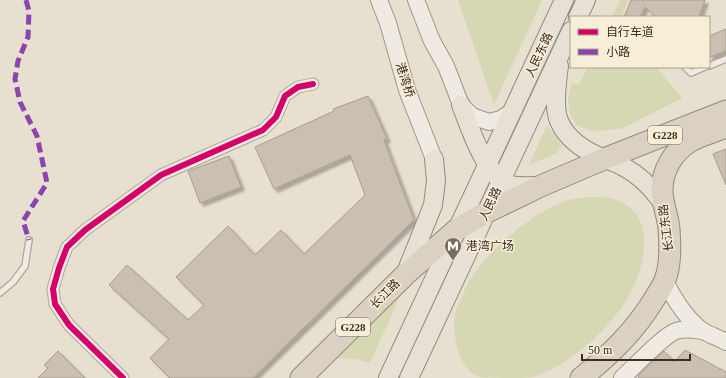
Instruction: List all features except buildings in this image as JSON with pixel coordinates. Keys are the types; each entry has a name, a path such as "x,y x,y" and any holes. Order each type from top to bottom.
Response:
{"highway":[{"name":"G228","path":"456,230 485,213 604,159 726,111"},
{"name":"长江东路","path":"581,378 607,357 631,332 650,307 665,281 670,256 669,228 662,190 664,176 669,162 678,150 690,141 726,127"},
{"name":"长江路","path":"301,378 405,275 456,230"}],"main road":[{"name":"港湾桥","path":"379,0 388,23 407,90 434,159"},
{"path":"416,0 432,41 446,66 480,150 488,165 501,180 511,185 543,186"},
{"name":"人民东路","path":"514,110 564,0"},
{"path":"578,16 586,0"},
{"name":"人民东路","path":"561,52 570,33"},
{"path":"561,52 556,100 558,120 567,135 583,148 604,159 621,165 638,176 652,189 664,205"},
{"name":"人民路","path":"409,378 561,52"},
{"path":"461,105 472,116 489,122 501,119 514,110"},
{"name":"人民路","path":"388,378 456,230 514,110"},
{"path":"405,275 433,205 436,181 434,159"},
{"path":"665,281 672,296 682,310 703,331"},
{"path":"622,378 666,338 675,332 688,329 703,331 726,342"}],"street":[{"path":"123,378 69,325 55,304 53,289 67,247 85,230 161,175 263,130 276,117 285,96 298,87 313,84"}],"lane":[{"path":"710,66 726,58"},
{"path":"685,68 690,73 702,68"},
{"path":"0,293 13,282 25,266 29,240"}],"path":[{"path":"632,16 640,0"}],"green space":[{"path":"458,0 542,0 494,105"},
{"path":"620,0 628,0 622,16 612,16"},
{"path":"587,68 657,68 682,98 621,129 592,131 577,126 570,114 568,99 572,83 579,84"},
{"path":"547,125 562,146 557,153 529,165"},
{"name":"港湾广场","path":"593,197 614,199 629,207 638,216 643,228 644,240 641,267 631,292 623,305 599,334 568,359 552,369 536,376 521,378 478,377 466,367 461,358 457,348 454,328 456,311 471,277 500,244 534,217 566,201"},
{"path":"401,294 370,363 355,359 334,358"}],"marked path":[{"path":"26,0 29,11 28,37 18,61 15,79 20,102 37,136 47,183 23,221 29,240"}],"cycle path":[{"path":"123,378 69,325 55,304 53,289 67,247 85,230 161,175 263,130 276,117 285,96 298,87 313,84"}],"place":[{"name":"港湾广场","path":"453,261"}]}
